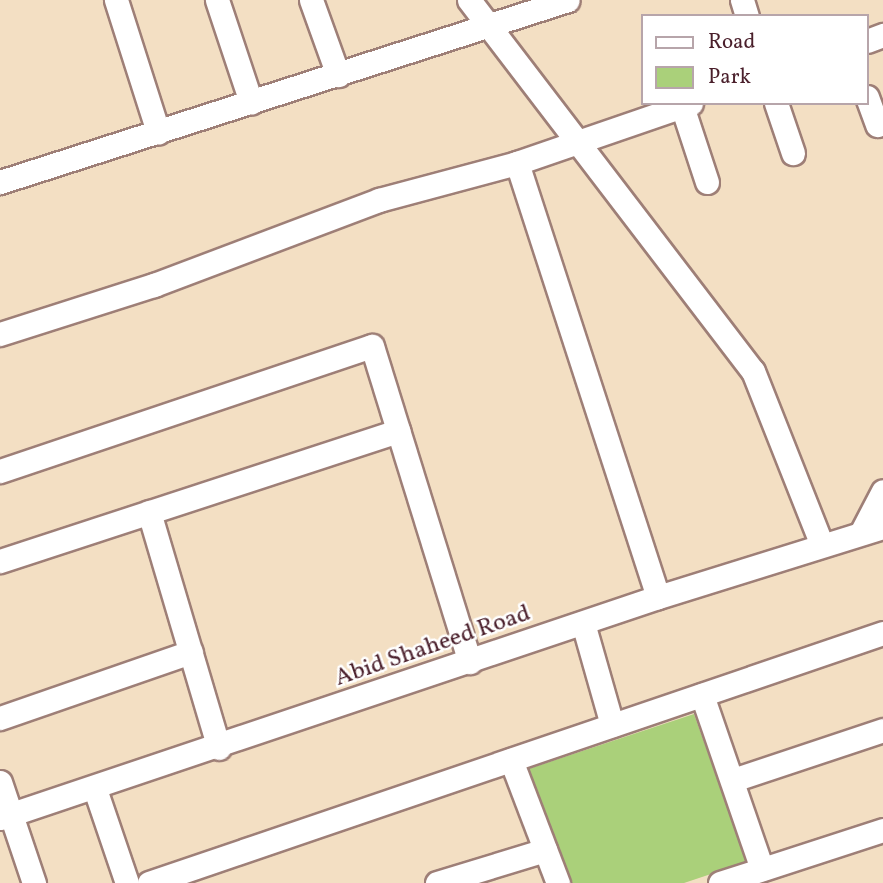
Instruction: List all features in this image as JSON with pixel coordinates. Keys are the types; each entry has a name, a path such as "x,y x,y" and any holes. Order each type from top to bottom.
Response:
{"street":[{"path":"116,0 158,132"},
{"path":"218,0 251,102"},
{"path":"311,0 338,75"},
{"path":"469,0 575,142 753,371 822,545"},
{"path":"0,182 489,27 555,2"},
{"path":"869,103 877,125"},
{"path":"0,334 154,285 380,200 517,163 687,105 707,182"},
{"path":"777,105 793,153"},
{"path":"517,163 658,597"},
{"path":"0,471 372,346 470,662"},
{"path":"0,561 398,431"},
{"path":"872,530 883,491"},
{"path":"149,512 219,748"},
{"name":"Abid Shaheed Road","path":"6,817 219,748 658,597 872,530"},
{"path":"583,622 612,725"},
{"path":"149,883 883,633"},
{"path":"0,718 191,652"},
{"path":"702,695 762,869"},
{"path":"733,780 883,730"},
{"path":"511,760 558,883"},
{"path":"0,782 6,817 34,883"},
{"path":"95,789 127,883"},
{"path":"720,883 883,830"},
{"path":"438,883 545,850"}],"green space":[{"path":"694,714 747,862 684,883 571,883 528,769"}]}
